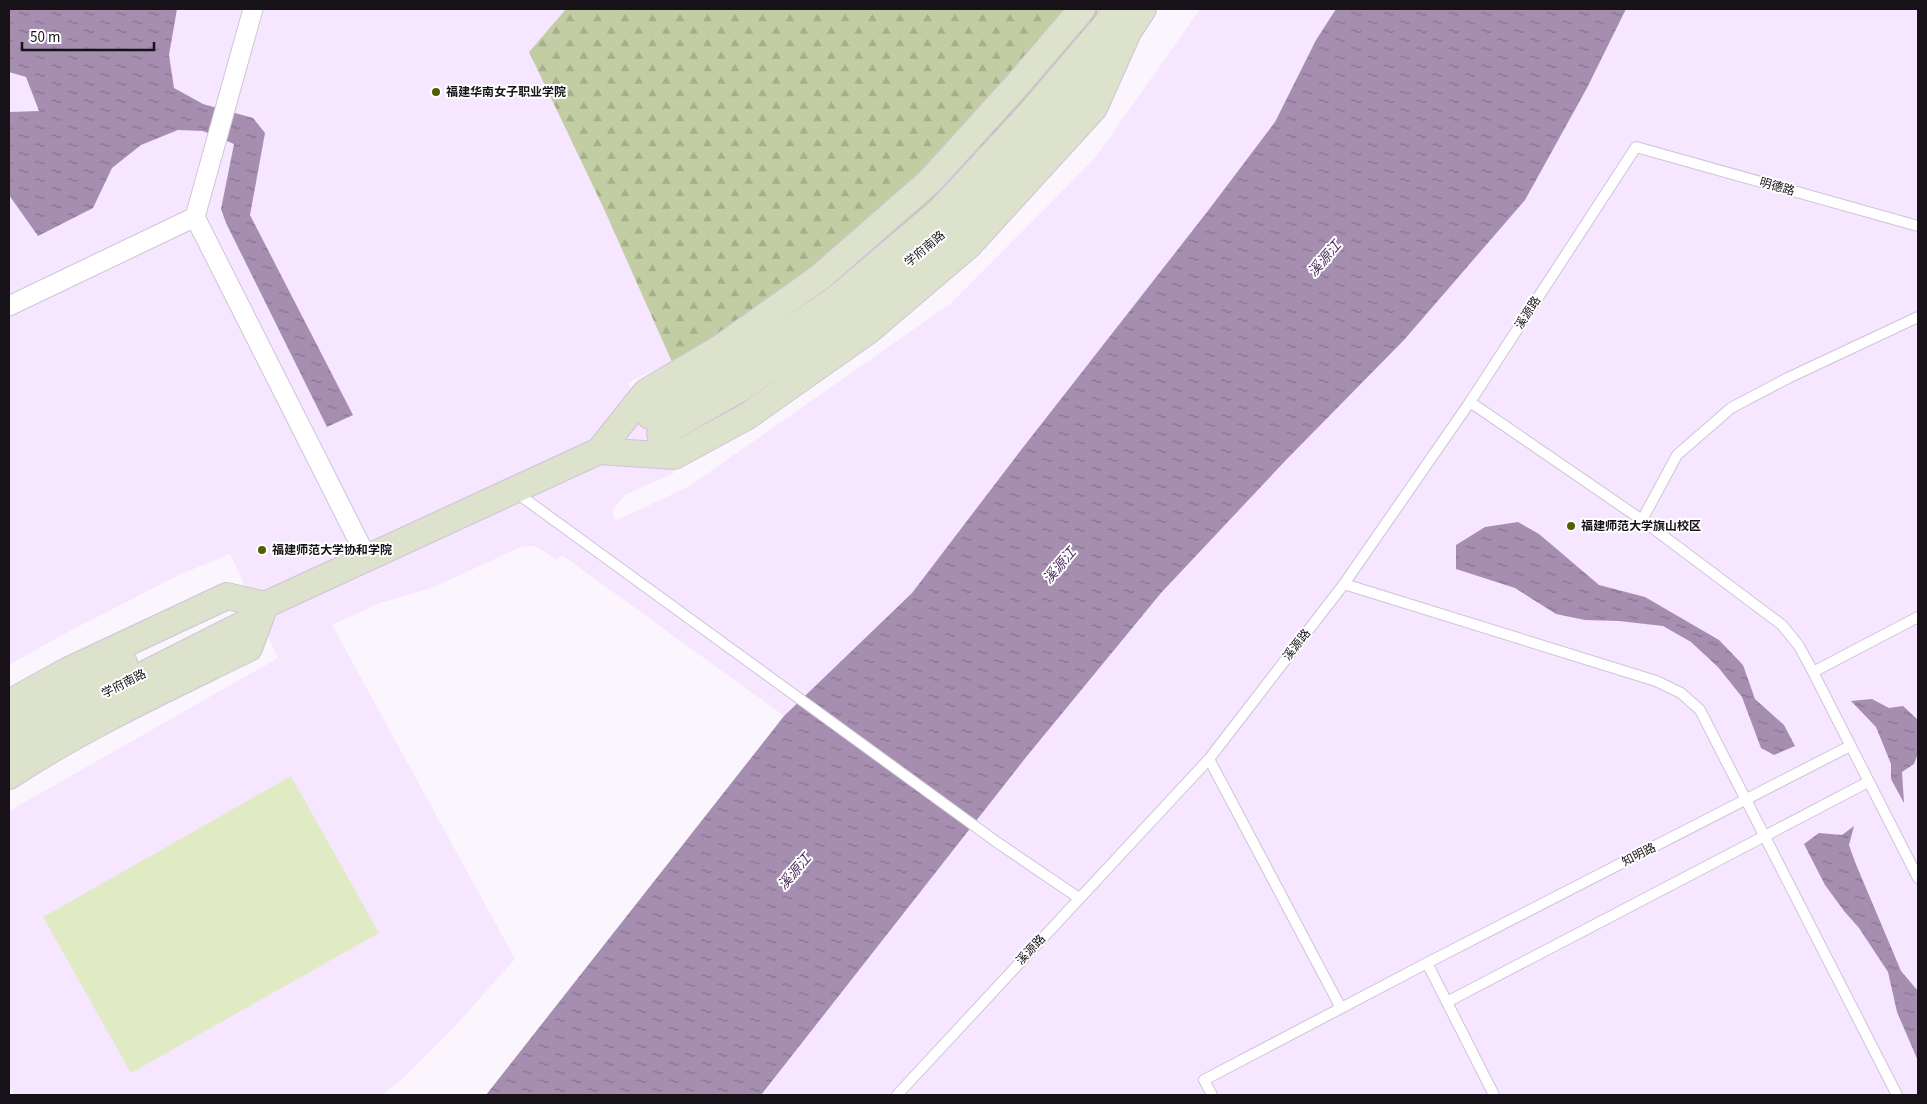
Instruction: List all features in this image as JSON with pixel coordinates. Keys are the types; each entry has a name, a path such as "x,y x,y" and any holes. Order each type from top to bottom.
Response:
{"main road":[{"path":"9,703 67,671 227,596 265,605 599,451 646,392 719,350 819,278 930,181 1017,85 1082,9"},
{"name":"学府南路","path":"1117,9 1110,20 1030,114 940,211 836,299 655,425 741,388 848,314 952,226 1045,130 1128,32 1143,9"},
{"path":"599,451 674,456 746,417 868,332 969,245 1094,108 1128,32"},
{"path":"9,776 36,758 96,724 249,648 265,605"},
{"name":"学府南路","path":"9,724 78,686 238,617 9,747"}],"street":[{"path":"253,9 195,216 367,558"},
{"path":"9,306 195,216"}],"lane":[{"name":"明德路","path":"1636,147 1918,226"},
{"name":"溪源路","path":"897,1095 1209,759 1344,584 1470,402 1636,147"},
{"path":"1642,520 1678,455 1731,408 1788,378 1918,317"},
{"path":"1470,402 1642,520 1782,625 1799,646 1813,672 1868,782 1914,861 1918,878"},
{"path":"513,491 998,843 1079,898"},
{"path":"1344,584 1656,681 1681,693 1700,710 1897,1095"},
{"path":"1813,672 1918,617"},
{"name":"知明路","path":"1212,1095 1204,1080 1427,963 1850,746"},
{"path":"1209,759 1341,1008"},
{"path":"1446,1002 1868,782"},
{"path":"1427,963 1494,1095"}],"shaded area":[{"name":"福建师范大学协和学院","path":"9,9 566,9 529,52 604,209 672,362 628,383 674,473 625,495 612,511 615,521 688,487 951,303 1095,158 1200,9 1336,9 1316,40 1275,122 912,593 784,716 562,555 557,560 535,546 523,546 434,587 380,603 332,625 515,959 456,1025 404,1077 382,1095 14,1095 9,1085 9,811 278,658 230,554 179,575 64,634 9,665"},
{"name":"福建师范大学旗山校区","path":"1626,9 1918,9 1918,1095 761,1095 1027,756 1161,593 1287,459 1404,340 1525,200 1587,88"}],"green space":[{"path":"566,9 1099,9 1089,33 943,202 786,321 672,362 604,209 529,52"},
{"path":"291,776 379,933 131,1073 43,917"}],"water":[{"path":"9,9 177,9 169,55 174,88 203,104 253,118 265,133 250,215 353,415 327,427 226,223 221,209 234,144 203,131 178,130 141,145 112,168 93,208 38,236 9,195 9,112 39,111 26,77 9,72"},
{"name":"溪源江","path":"1336,9 1626,9 1587,88 1525,200 1404,340 1287,459 1161,593 1027,756 761,1095 486,1095 784,716 912,593 1275,122 1316,40"},
{"path":"1518,522 1539,534 1599,585 1645,597 1719,640 1743,665 1755,699 1784,725 1795,746 1774,755 1761,748 1742,697 1718,667 1691,642 1663,626 1619,621 1585,620 1556,614 1515,588 1456,569 1456,545 1485,527"},
{"path":"1872,699 1889,708 1903,706 1918,720 1918,753 1914,764 1902,772 1904,803 1891,779 1891,764 1876,727 1851,701"},
{"path":"1854,826 1849,845 1855,862 1901,971 1918,991 1918,1061 1897,1012 1888,972 1859,928 1825,885 1804,844 1819,833 1842,835"}],"place":[{"name":"福建华南女子职业学院","path":"436,92"},
{"name":"福建师范大学旗山校区","path":"1571,526"},
{"name":"福建师范大学协和学院","path":"262,550"}]}
